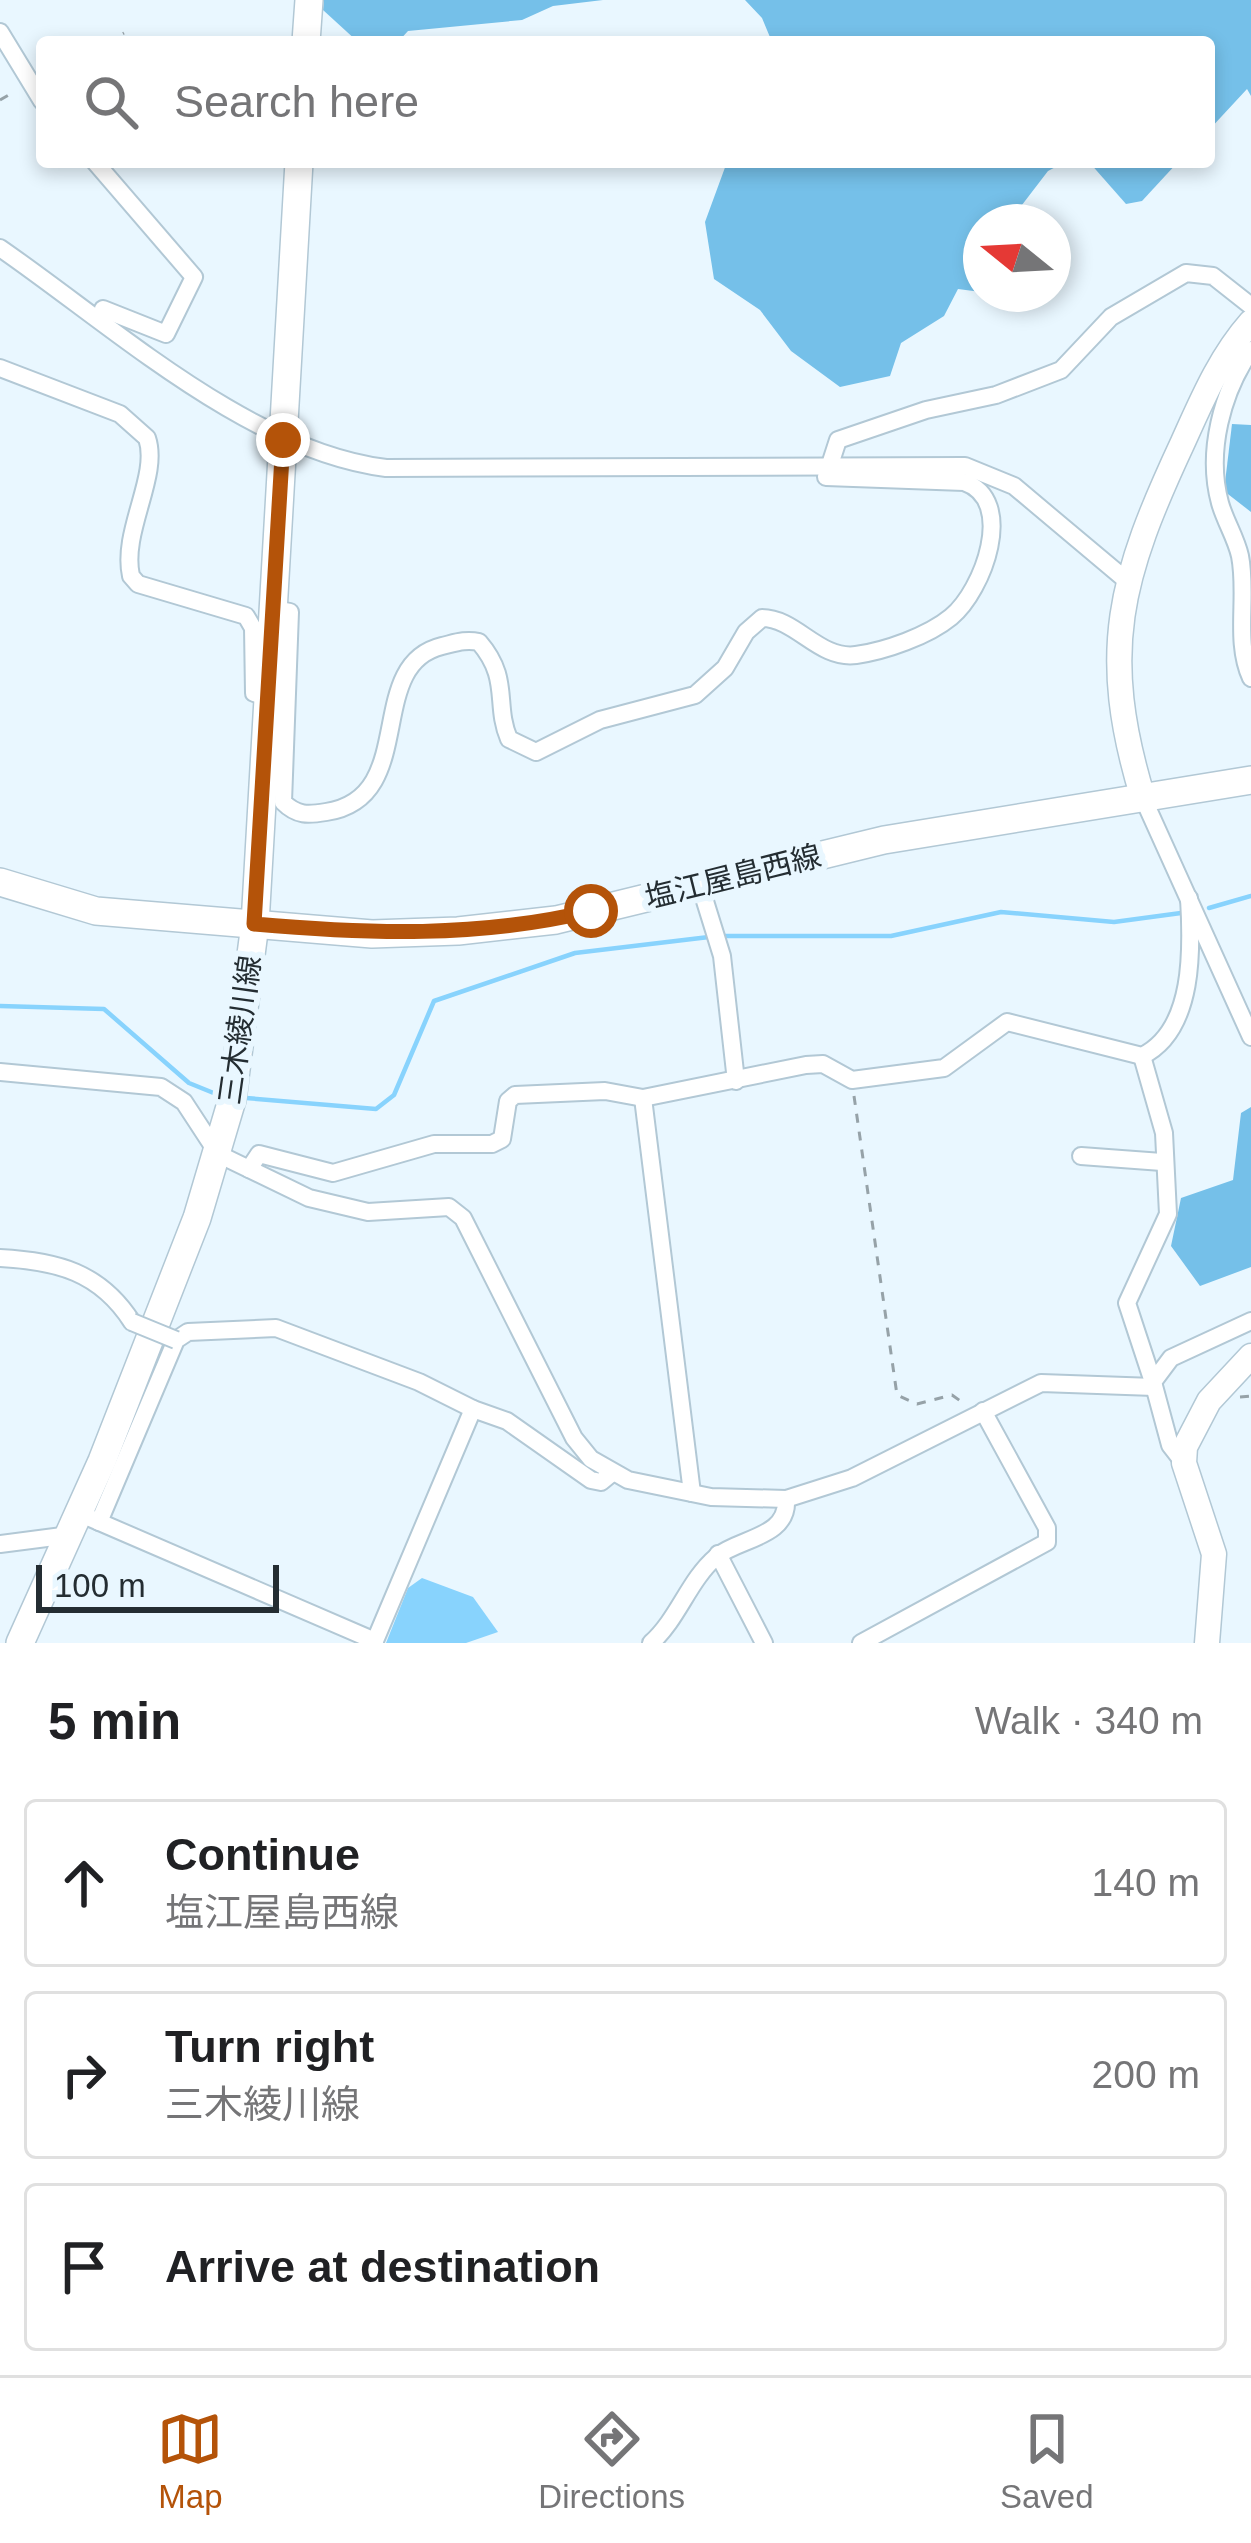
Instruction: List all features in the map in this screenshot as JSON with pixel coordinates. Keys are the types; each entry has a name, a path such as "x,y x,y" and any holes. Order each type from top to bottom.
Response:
{"main road":[{"path":"306,36 309,0"},
{"name":"三木綾川線","path":"20,1643 83,1523 197,1218 218,1154 246,1023 299,168"},
{"name":"塩江屋島西線","path":"0,882 96,911 371,934 458,931 556,920 884,840 1251,780"}],"street":[{"path":"0,32 36,91"},
{"path":"93,312 97,307 166,334 194,277 99,168"},
{"path":"0,248 250,423 316,455 386,468 965,466 1014,486 1126,580"},
{"path":"273,609 290,613 283,802 298,814 337,811 371,787 391,740 403,678 418,656 432,648 478,642 505,689 509,739 536,752 600,720 694,694 725,668 753,623 762,618 827,650 855,655 897,643 954,615 976,580 993,526 989,502 979,487 826,477 845,435 996,395 1061,370 1111,317 1186,273 1213,276 1251,306"},
{"path":"1251,322 1212,379 1149,514 1126,580 1120,713 1144,798 1251,1037"},
{"path":"1251,350 1223,400 1216,472 1219,501 1240,556 1244,659 1251,678"},
{"path":"0,368 86,398 120,415 146,438 150,447 133,519 131,576 138,584 246,616 253,628 254,693 268,697"},
{"path":"700,885 722,956 736,1082"},
{"path":"249,1169 259,1154 333,1173 434,1144 492,1144 502,1139 514,1095 605,1091 644,1098 684,1086 736,1082 823,1064 852,1080 944,1068 1007,1022 1142,1056 1155,1050 1178,1013 1189,967 1189,898"},
{"path":"1189,967 1225,979"},
{"path":"1142,1056 1164,1133 1168,1214 1126,1303 1170,1445 1184,1463 1214,1554 1207,1643"},
{"path":"0,1072 161,1087 184,1102 218,1154 309,1198 368,1212 431,1204 449,1207 463,1218 574,1438 612,1474 692,1493 786,1499 852,1478 1041,1383 1154,1384"},
{"path":"644,1098 692,1493"},
{"path":"1081,1156 1162,1162"},
{"path":"0,1258 33,1260 92,1277 117,1299 132,1322 176,1340"},
{"path":"1154,1384 1171,1358 1251,1321"},
{"path":"83,1523 176,1340 188,1332 276,1328 507,1421 591,1480 601,1482 612,1474"},
{"path":"1184,1463 1196,1418 1251,1356"},
{"path":"0,1544 83,1523 375,1642 473,1409"},
{"path":"861,1643 1047,1542 1047,1528 977,1414"},
{"path":"651,1643 718,1554 760,1537 782,1520 786,1499"},
{"path":"718,1554 764,1643"}],"path":[{"path":"118,36 124,33"},
{"path":"852,1080 897,1394 917,1404 952,1395 977,1414"}],"shaded area":[{"path":"324,0 603,0 553,6 522,20 408,31 403,36 351,36 323,10"},
{"path":"745,0 1251,0 1251,96 1247,89 1215,124 1215,36 770,36 762,18"},
{"path":"725,168 1054,168 1023,204 963,204 963,290 958,289 944,316 901,343 890,376 840,387 791,351 760,310 714,279 705,222"},
{"path":"1094,168 1172,168 1142,201 1126,204"},
{"path":"1232,424 1251,425 1251,512 1224,491"},
{"path":"1251,1107 1251,1267 1200,1286 1171,1246 1181,1198 1233,1180 1241,1113"},
{"path":"422,1578 473,1597 498,1632 466,1643 386,1643 408,1588"}],"waterway":[{"path":"1209,908 1251,896"},
{"path":"720,936 891,936 1001,912 1114,922 1181,913"},
{"path":"246,1098 376,1109 394,1095 434,1001 575,953 709,937"},
{"path":"0,1006 104,1009 189,1083 221,1096"}],"route":[{"path":"283,440 254,924 371,934 458,931 556,920 591,911"}]}
